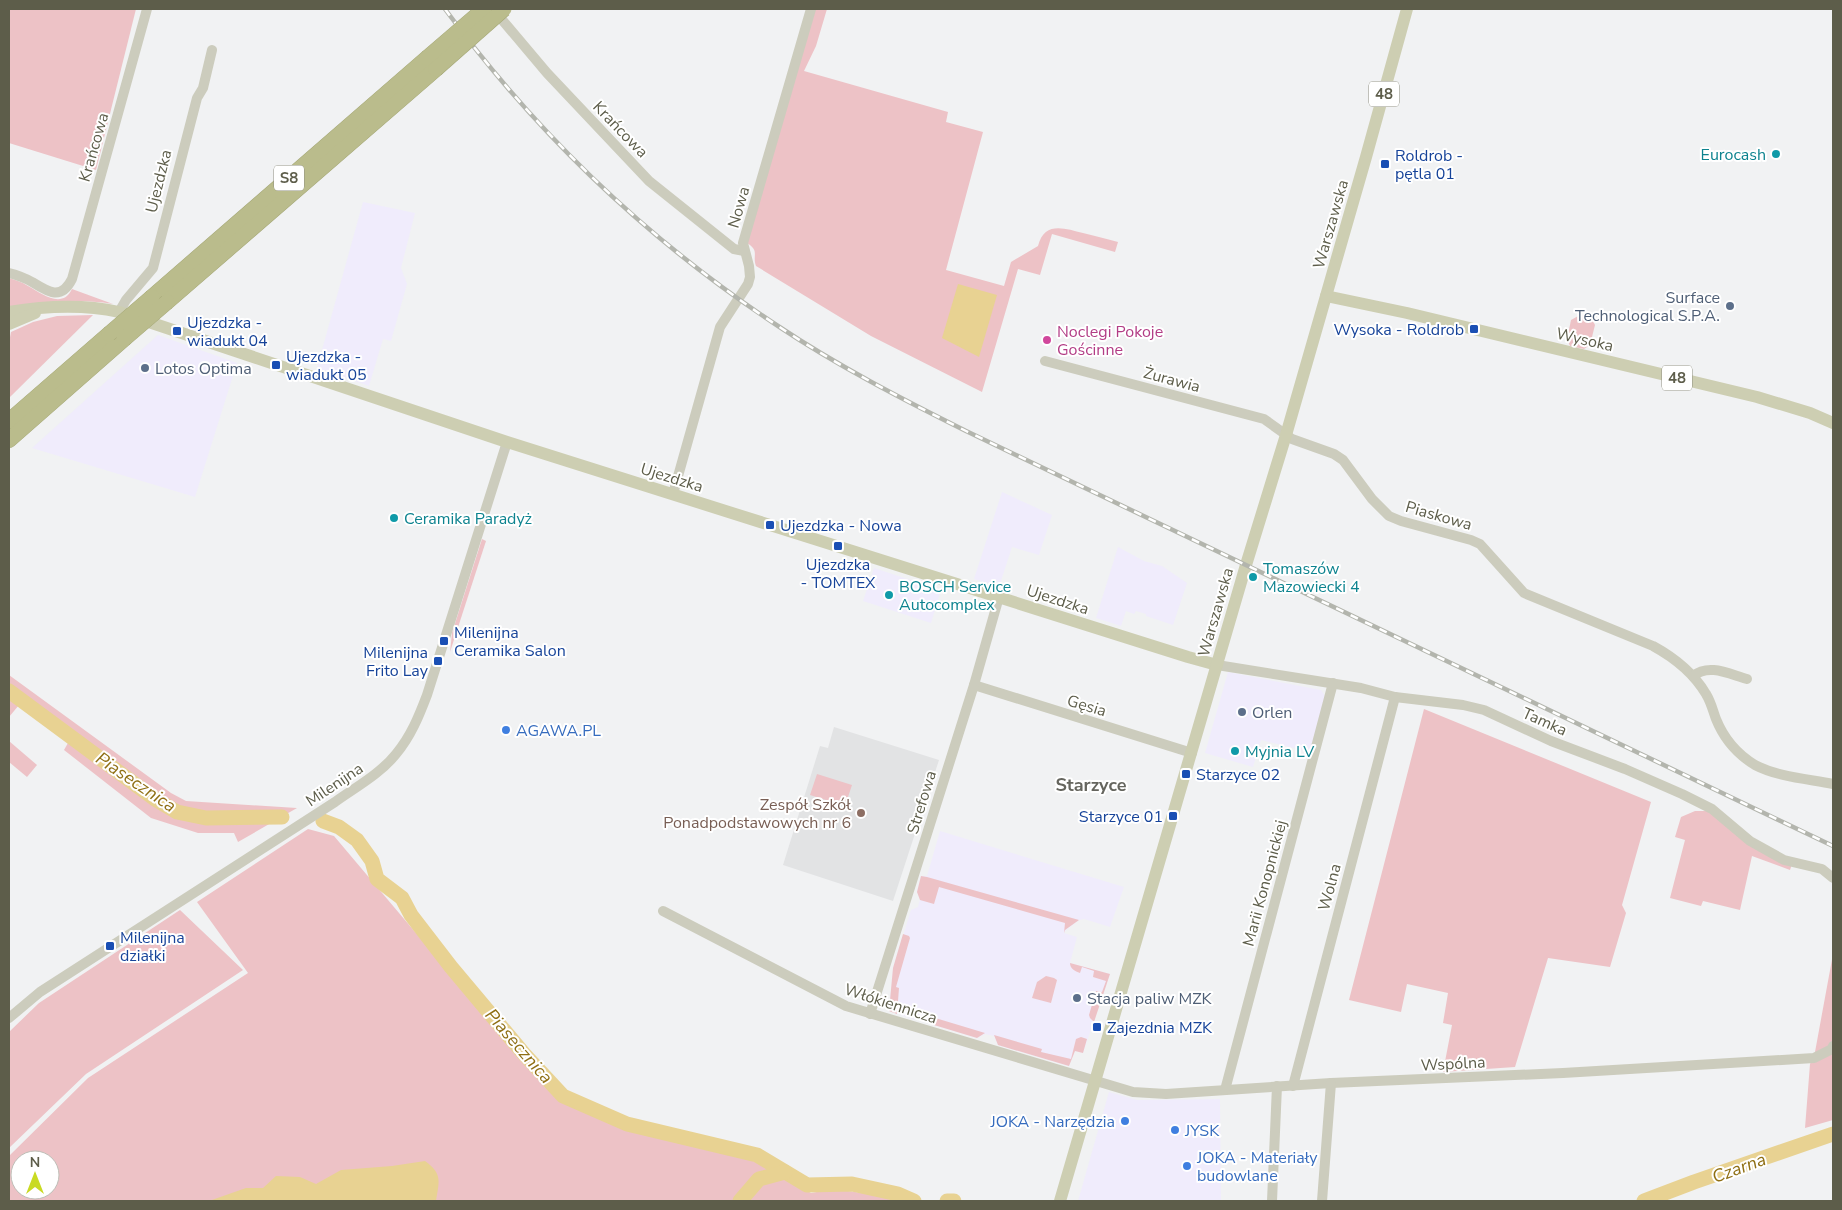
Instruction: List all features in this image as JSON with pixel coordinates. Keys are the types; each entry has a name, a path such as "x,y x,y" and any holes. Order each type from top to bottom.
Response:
{"highway":[{"name":"S8","path":"9,440 167,302 431,63 484,9"},
{"name":"S8","path":"9,422 152,297 431,63 504,9"}],"main road":[{"name":"Warszawska","path":"1060,1201 1286,436 1408,9"},
{"name":"Wysoka","path":"1326,296 1407,313 1757,397 1833,422"},
{"name":"Ujezdzka","path":"9,324 57,307"},
{"name":"Ujezdzka","path":"9,312 57,307 94,307 119,312 508,442 1188,658 1217,665"}],"street":[{"name":"Krańcowa","path":"9,273 30,281 42,290 51,293 64,290 72,279 147,9"},
{"name":"Krańcowa","path":"492,9 547,73 649,181 734,249 744,251"},
{"name":"Nowa","path":"673,494 720,327 748,284 750,277 743,244 811,9"},
{"name":"Ujezdzka","path":"119,312 126,300 153,268 197,98 202,88 212,50"},
{"name":"Żurawia","path":"1045,361 1264,419 1286,436"},
{"name":"Piaskowa","path":"1286,436 1334,454 1343,460 1372,499 1389,516 1480,544 1524,593 1653,646 1668,654 1693,676 1707,696 1728,742 1740,754 1755,764 1776,773 1833,784"},
{"name":"Milenijna","path":"9,1018 40,992 335,802 376,773 396,755 410,733 427,695 508,442"},
{"name":"Strefowa","path":"870,1014 974,685 999,597"},
{"name":"Tamka","path":"1217,665 1333,683 1395,696 1463,705 1484,710 1551,741 1625,769 1682,794 1712,810 1750,841 1784,860 1822,869 1833,878"},
{"path":"1693,676 1699,671 1708,669 1747,679"},
{"name":"Marii Konopnickiej","path":"1225,1090 1333,683"},
{"name":"Gęsia","path":"974,685 1192,753"},
{"name":"Wolna","path":"1293,1086 1395,696"},
{"name":"Włókiennicza","path":"663,911 846,1006 1095,1081"},
{"name":"Wspólna","path":"1095,1081 1133,1092 1166,1094 1330,1083 1562,1073 1814,1058 1832,1049 1833,1046"},
{"path":"1322,1201 1330,1083"},
{"path":"1272,1201 1277,1086"}],"shaded area":[{"path":"9,9 136,9 96,170 9,143"},
{"path":"814,9 827,9 816,46 804,71 948,112 946,122 983,132 946,270 1004,286 1011,262 1038,246 1041,238 1050,230 1056,228 1069,229 1118,242 1115,252 1052,234 1040,275 1018,269 982,392 871,336 756,266 755,251 747,243"},
{"path":"363,202 415,213 401,268 407,284 391,341 383,339 369,386 317,368"},
{"path":"9,278 23,283 51,298 63,298 72,289 113,304 85,301 61,302 9,309"},
{"path":"958,284 997,295 979,357 942,338"},
{"path":"93,315 9,398 9,343 11,332 33,322 57,316"},
{"path":"1580,315 1591,317 1595,325 1590,345 1584,349 1570,346 1567,339 1571,320"},
{"path":"158,335 237,363 195,497 32,448"},
{"path":"1002,492 1052,515 1039,555 1012,547 999,587 974,579"},
{"path":"482,539 486,541 450,652 452,633"},
{"path":"1118,547 1144,561 1162,566 1187,583 1173,625 1136,611 1134,614 1126,611 1121,626 1096,618"},
{"path":"874,568 941,590 931,623 863,601"},
{"path":"1228,672 1321,690 1325,696 1311,752 1261,740 1253,767 1205,753"},
{"path":"9,675 171,793 186,801 297,808 238,842 234,833 198,833 151,818 64,750 68,743 19,705 9,717"},
{"path":"1424,709 1651,802 1622,905 1626,913 1610,967 1548,958 1515,1067 1443,1072 1452,1025 1443,1023 1448,993 1407,984 1401,1012 1349,1000"},
{"name":"Zespół Szkół Ponadpodstawowych nr 6","path":"834,727 939,760 893,901 783,865 820,746 828,748"},
{"path":"9,741 37,765 27,777 9,762"},
{"path":"817,774 852,785 845,806 810,795"},
{"path":"1695,811 1711,811 1792,864 1790,870 1752,856 1740,910 1703,901 1701,906 1670,898 1685,840 1675,837 1681,817"},
{"path":"308,829 334,836 513,1048 562,1097 625,1125 736,1153 779,1173 811,1193 834,1189 897,1198 903,1201 9,1201 10,1155 10,1200 60,1200 60,1150 15,1150 88,1078 248,973 197,902"},
{"path":"940,831 1124,887 1110,927 1084,919 1079,920 1064,933 1077,937 1070,963 1110,974 1083,1053 1075,1051 1069,1066 998,1045 994,1036 985,1034 977,1038 934,1025 932,1019 923,1016 916,1020 889,1011 893,968 911,910 918,907 920,900 917,892 921,876 927,876"},
{"path":"921,876 1079,920 1065,930 1064,933 1065,923 939,887 934,904 920,900 917,892"},
{"path":"180,910 243,970 86,1074 9,1148 9,1032 39,1003"},
{"path":"903,934 910,938 896,987 899,988 897,1014 889,1011 893,968"},
{"path":"1833,954 1833,1120 1805,1128 1810,1064 1815,1052"},
{"path":"1070,963 1110,974 1094,1022 1089,1015 1096,991 1102,992 1106,981 1093,977 1094,971 1082,967 1080,973 1076,971"},
{"path":"1046,976 1057,980 1051,1003 1032,998 1037,982"},
{"path":"932,1017 985,1033 977,1038 934,1025"},
{"path":"994,1035 1042,1049 1041,1052 1071,1059 1076,1039 1081,1037 1087,1039 1083,1053 1075,1051 1069,1066 998,1045"},
{"path":"1109,1092 1137,1100 1220,1099 1221,1201 1078,1201"},
{"path":"425,1161 437,1174 438,1188 436,1201 209,1201 246,1188 263,1188 276,1176 300,1177 316,1184 341,1170"}],"waterway":[{"name":"Piasecznica","path":"9,691 155,799 177,812 206,818 282,817"},
{"name":"Piasecznica","path":"323,821 339,827 357,840 372,861 377,879 402,898 411,915 451,967 524,1054 563,1096 627,1124 757,1155 807,1185 852,1184 898,1194 914,1201"},
{"name":"Czarna","path":"1644,1201 1833,1134"},
{"path":"740,1201 759,1179 785,1172"},
{"name":"Czarna","path":"947,1201 954,1201"}],"railway":[{"path":"445,9 517,99 597,182 684,258 730,293 824,355 966,431 1833,846"}],"place":[{"name":"Eurocash","path":"1776,154"},
{"name":"Roldrob - pętla 01","path":"1385,164"},
{"name":"Surface Technological S.P.A.","path":"1730,306"},
{"name":"Wysoka - Roldrob","path":"1474,329"},
{"name":"Ujezdzka - wiadukt 04","path":"177,331"},
{"name":"Noclegi Pokoje Gościnne","path":"1047,340"},
{"name":"Ujezdzka - wiadukt 05","path":"276,365"},
{"name":"Lotos Optima","path":"145,368"},
{"name":"Ceramika Paradyż","path":"394,518"},
{"name":"Ujezdzka - Nowa","path":"770,525"},
{"name":"Ujezdzka - TOMTEX","path":"838,546"},
{"name":"Tomaszów Mazowiecki 4","path":"1253,577"},
{"name":"BOSCH Service Autocomplex","path":"889,595"},
{"name":"Milenijna Ceramika Salon","path":"444,641"},
{"name":"Milenijna Frito Lay","path":"438,661"},
{"name":"Orlen","path":"1242,712"},
{"name":"AGAWA.PL","path":"506,730"},
{"name":"Myjnia LV","path":"1235,751"},
{"name":"Starzyce 02","path":"1186,774"},
{"name":"Zespół Szkół Ponadpodstawowych nr 6","path":"861,813"},
{"name":"Starzyce 01","path":"1173,816"},
{"name":"Milenijna działki","path":"110,946"},
{"name":"Stacja paliw MZK","path":"1077,998"},
{"name":"Zajezdnia MZK","path":"1097,1027"},
{"name":"JOKA - Narzędzia","path":"1125,1121"},
{"name":"JYSK","path":"1175,1130"},
{"name":"JOKA - Materiały budowlane","path":"1187,1166"}],"district":[{"name":"Starzyce","path":"1091,785"}]}
